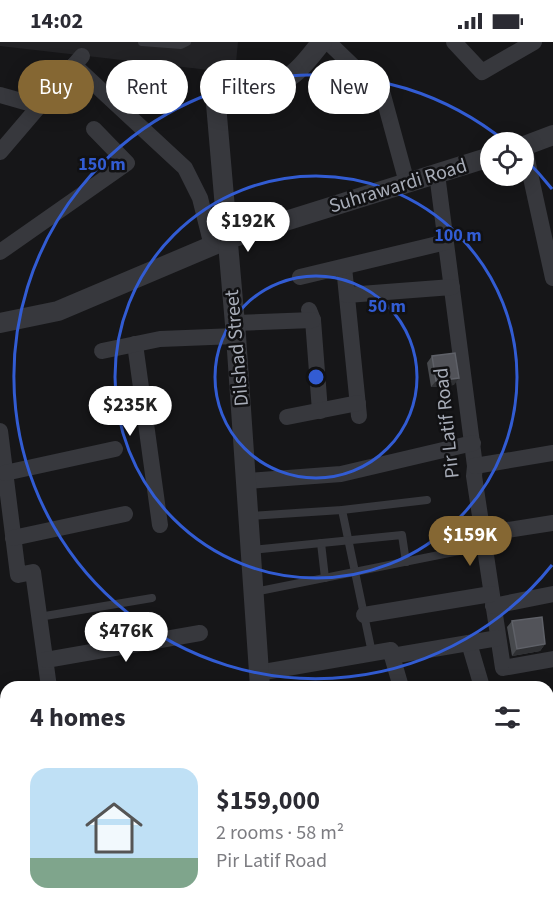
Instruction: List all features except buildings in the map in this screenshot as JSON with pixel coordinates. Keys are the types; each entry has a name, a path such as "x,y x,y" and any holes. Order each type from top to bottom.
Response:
{"street":[{"name":"Dilshad Street","path":"259,680 236,329 220,243 217,99 227,89 272,83 292,76 322,42"},
{"path":"328,42 383,95 407,183"},
{"path":"454,42 482,72 534,42"},
{"path":"94,77 185,168 220,243"},
{"path":"0,95 18,100"},
{"path":"1,150 32,114"},
{"path":"0,252 127,163 94,129"},
{"path":"534,142 553,135"},
{"name":"Suhrawardi Road","path":"0,323 58,311 220,243 480,160"},
{"name":"Pir Latif Road","path":"437,174 475,466 474,476 502,668 553,659"},
{"path":"533,186 553,278"},
{"path":"300,277 446,242"},
{"path":"287,417 320,411 358,410 344,267"},
{"path":"347,295 452,287"},
{"path":"102,351 160,339 236,329 311,315 320,411"},
{"path":"135,344 160,525"},
{"path":"0,431 18,575 33,572 49,681"},
{"path":"247,481 341,474 472,443"},
{"path":"5,473 115,449"},
{"path":"475,466 553,453"},
{"path":"13,538 125,514"},
{"path":"483,540 553,523"},
{"path":"364,615 553,594"},
{"path":"46,660 200,633"},
{"path":"392,656 498,638"},
{"path":"469,643 480,681"},
{"path":"259,680 391,650 398,681"}],"lane":[{"path":"142,42 181,45 187,42"},
{"path":"249,516 342,510 427,500"},
{"path":"342,510 372,653"},
{"path":"251,550 402,535 406,562"},
{"path":"253,592 406,562 483,540"},
{"path":"321,543 325,578"},
{"path":"39,616 152,598"}],"shaded area":[{"path":"0,42 238,42 236,60 200,60 200,69 188,68 188,60 122,60 0,46"}]}
